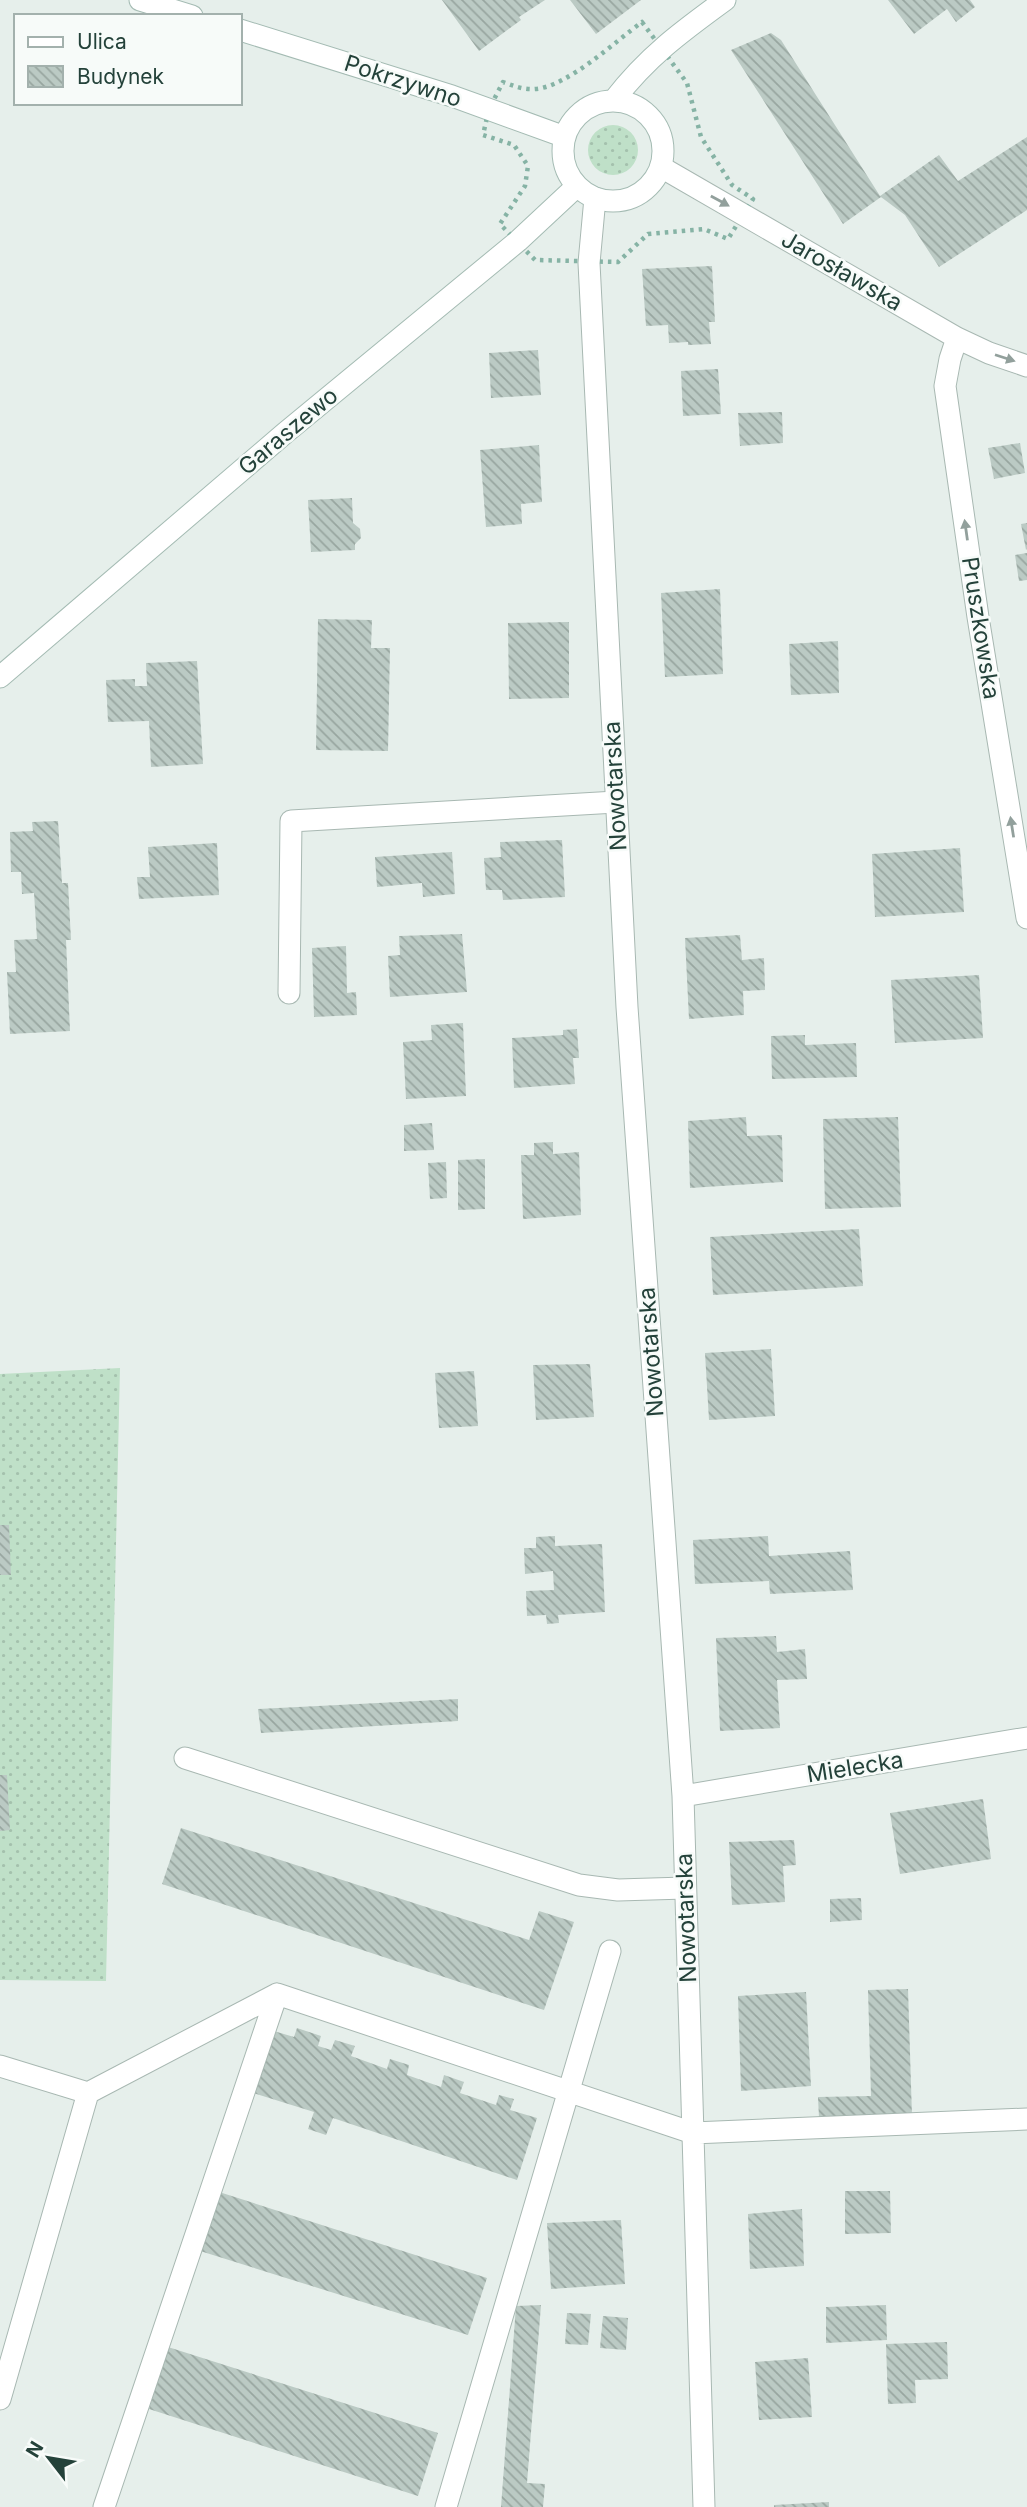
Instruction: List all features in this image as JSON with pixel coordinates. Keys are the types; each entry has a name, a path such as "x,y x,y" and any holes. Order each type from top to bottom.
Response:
{"street":[{"path":"140,0 186,14"},
{"path":"614,100 636,72 662,47 724,0"},
{"name":"Pokrzywno","path":"242,31 565,136"},
{"path":"614,100 633,104 648,114 659,130 663,148 661,167 653,182 639,194 623,200 596,198 577,186 568,172 563,156 565,136 571,124 583,111 597,102 614,100"},
{"name":"Jarosławska","path":"661,167 957,338 1027,366"},
{"name":"Garaszewo","path":"0,677 285,433 518,241 577,186"},
{"name":"Nowotarska","path":"596,198 589,262 626,1007 683,1796 704,2507"},
{"name":"Pruszkowska","path":"957,338 945,386 978,617 1027,918"},
{"path":"289,993 291,821 616,802"},
{"name":"Mielecka","path":"683,1796 1027,1738"},
{"path":"185,1758 579,1885 618,1890 685,1888"},
{"path":"446,2507 610,1951"},
{"path":"0,2066 88,2092 277,1994 693,2133 1027,2119"},
{"path":"104,2507 277,1994"},
{"path":"0,2399 88,2092"}],"path":[{"path":"642,22 662,47 687,83 701,137 732,184 753,199 744,215 729,239 704,229 648,234 618,262 535,260 499,224 525,186 528,166 514,145 483,135 489,109 503,82 520,88 537,89 554,85 569,77 642,22"}],"green space":[{"path":"613,125 631,132 638,150 631,168 613,175 595,168 588,150 595,132"},
{"path":"120,1368 106,1981 0,1980 0,1374"}],"building":[{"path":"442,0 545,0 519,17 521,20 479,51"},
{"path":"570,0 641,0 596,34"},
{"path":"888,0 970,0 975,7 956,22 947,9 914,34"},
{"path":"771,33 781,40 880,196 939,155 958,181 1027,137 1027,210 939,267 905,215 881,197 843,224 731,50"},
{"path":"712,266 715,322 709,322 711,344 669,343 668,325 646,326 642,269"},
{"path":"538,350 541,395 491,398 489,353"},
{"path":"718,369 721,414 683,416 681,371"},
{"path":"782,412 783,443 740,446 738,413"},
{"path":"1020,443 1025,473 994,479 988,448"},
{"path":"539,445 542,502 521,504 522,524 486,527 480,450"},
{"path":"352,498 353,523 360,529 361,538 355,544 355,550 311,552 308,500"},
{"path":"1027,523 1027,549 1026,550 1021,524"},
{"path":"1027,553 1027,580 1019,581 1015,555"},
{"path":"720,589 723,674 665,677 661,593"},
{"path":"318,619 372,620 371,648 390,648 388,751 316,750"},
{"path":"569,622 569,698 509,699 508,623"},
{"path":"838,641 839,693 791,695 789,644"},
{"path":"197,661 203,764 151,767 149,721 108,722 106,680 135,679 135,686 147,686 146,663"},
{"path":"58,821 62,883 68,883 71,940 66,940 70,1031 10,1034 7,972 16,972 14,940 37,939 34,893 22,894 21,872 11,872 10,832 33,831 32,822"},
{"path":"562,840 565,897 503,900 502,890 486,890 484,858 501,857 500,842"},
{"path":"217,843 219,895 139,899 137,877 150,877 148,847"},
{"path":"960,848 964,912 875,917 872,854"},
{"path":"452,852 455,894 423,897 422,883 377,887 375,857"},
{"path":"462,934 467,992 390,997 388,956 400,955 399,936"},
{"path":"740,935 742,960 764,958 765,990 743,991 744,1015 689,1019 685,938"},
{"path":"346,946 347,993 356,992 357,1015 314,1017 312,948"},
{"path":"979,975 983,1038 895,1043 891,980"},
{"path":"463,1023 466,1096 406,1099 403,1042 432,1040 431,1025"},
{"path":"577,1029 579,1058 573,1058 575,1084 514,1088 512,1038 563,1035 563,1030"},
{"path":"805,1035 805,1045 856,1043 857,1077 772,1079 771,1036"},
{"path":"746,1117 747,1136 782,1135 783,1182 690,1188 688,1121"},
{"path":"898,1117 901,1207 825,1209 823,1119"},
{"path":"432,1123 434,1150 404,1151 404,1125"},
{"path":"553,1142 553,1154 579,1152 581,1215 523,1219 521,1155 534,1155 534,1143"},
{"path":"485,1159 485,1209 458,1210 458,1160"},
{"path":"446,1162 447,1198 430,1199 428,1163"},
{"path":"859,1229 863,1286 713,1295 710,1237"},
{"path":"771,1349 775,1416 709,1420 705,1353"},
{"path":"590,1364 594,1417 536,1420 533,1365"},
{"path":"474,1371 478,1426 439,1428 435,1373"},
{"path":"0,1525 9,1525 11,1575 0,1575"},
{"path":"555,1536 555,1546 602,1544 605,1612 558,1615 559,1623 547,1624 546,1615 527,1616 526,1591 554,1590 553,1571 525,1574 524,1548 536,1548 536,1537"},
{"path":"768,1536 769,1556 850,1551 853,1590 770,1594 769,1581 695,1584 693,1540"},
{"path":"776,1636 777,1652 805,1649 807,1679 777,1680 780,1728 720,1731 716,1638"},
{"path":"458,1699 458,1721 261,1733 258,1709"},
{"path":"0,1775 7,1775 10,1830 0,1831"},
{"path":"983,1799 991,1859 900,1874 890,1813"},
{"path":"181,1828 529,1940 539,1911 574,1922 544,2010 162,1884"},
{"path":"794,1840 796,1865 783,1866 785,1902 732,1905 729,1842"},
{"path":"861,1898 862,1920 830,1922 830,1899"},
{"path":"908,1989 912,2116 819,2118 818,2097 871,2096 868,1990"},
{"path":"806,1992 811,2086 741,2091 738,1996"},
{"path":"297,2028 321,2036 318,2046 331,2050 335,2040 355,2046 351,2056 387,2069 390,2059 409,2065 407,2075 441,2087 444,2075 464,2082 460,2093 496,2105 499,2095 514,2099 510,2110 537,2118 517,2180 333,2118 326,2135 308,2129 314,2112 247,2091 267,2029 294,2037"},
{"path":"216,2191 487,2278 468,2335 197,2250"},
{"path":"845,2191 890,2191 891,2233 845,2234"},
{"path":"802,2209 804,2266 750,2269 748,2214"},
{"path":"621,2220 625,2284 551,2289 547,2223"},
{"path":"541,2305 527,2483 545,2484 543,2507 501,2507 516,2306"},
{"path":"886,2305 887,2340 826,2343 826,2307"},
{"path":"567,2313 591,2314 588,2345 565,2344"},
{"path":"603,2316 628,2318 626,2350 600,2348"},
{"path":"947,2342 948,2379 915,2380 916,2403 888,2404 886,2344"},
{"path":"168,2347 438,2433 418,2496 149,2409"},
{"path":"808,2358 812,2417 759,2420 755,2362"},
{"path":"829,2502 829,2507 774,2507 774,2505"}]}
